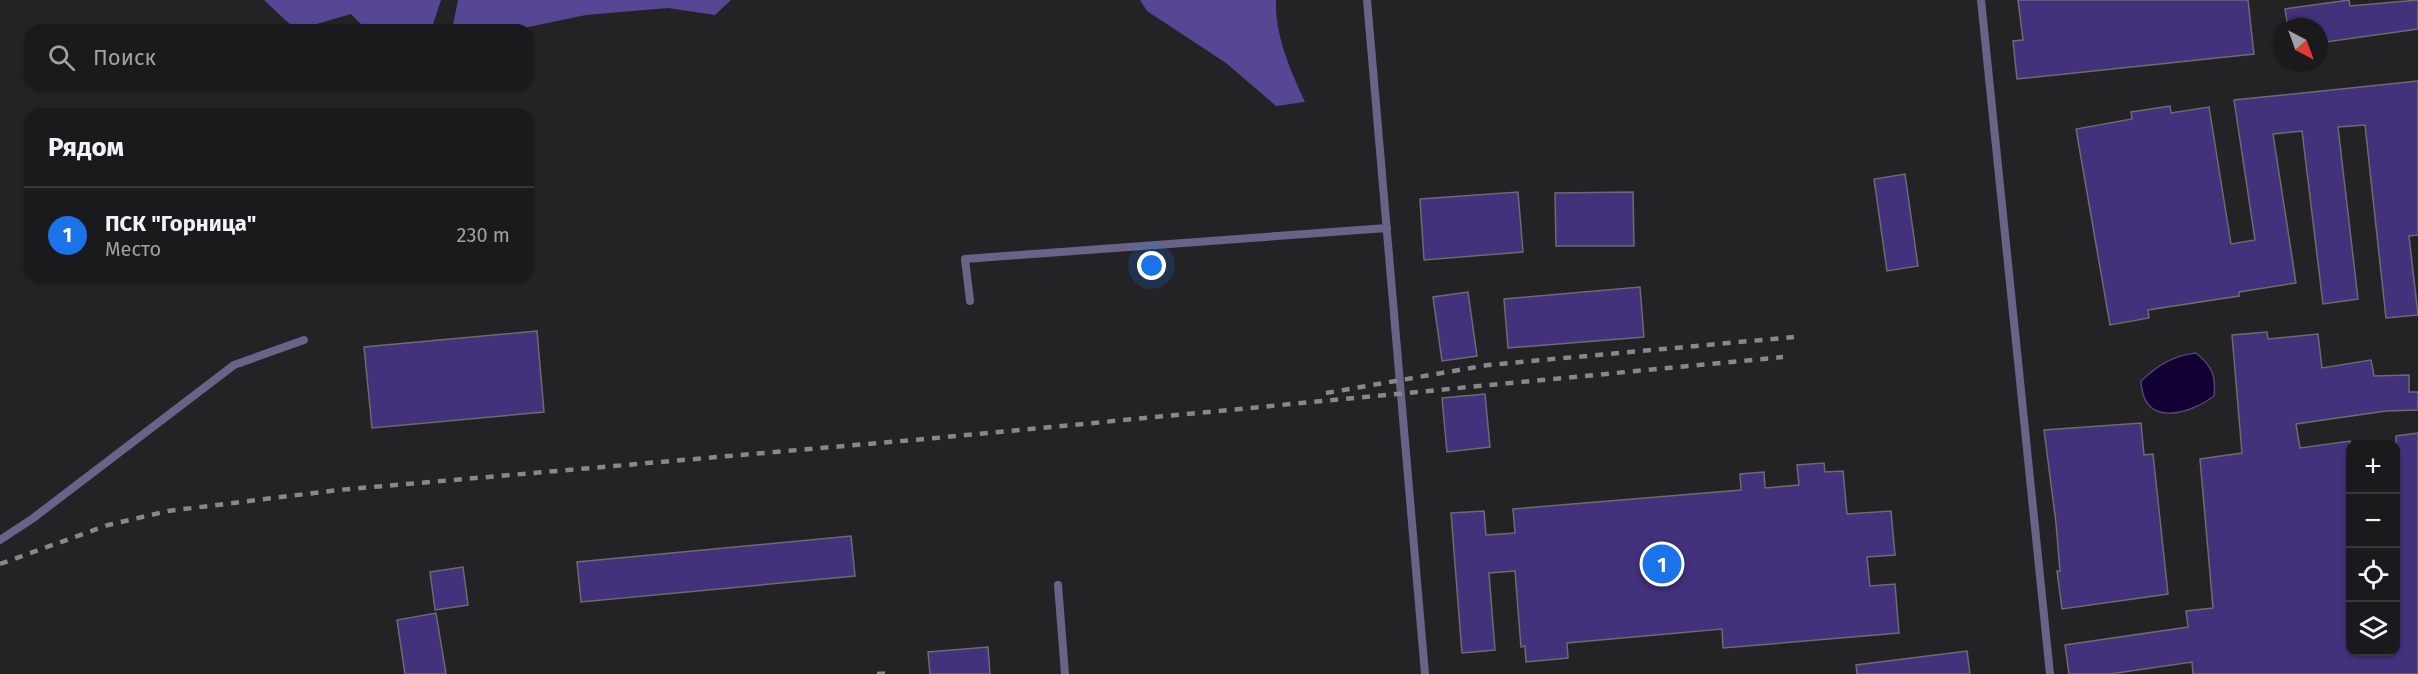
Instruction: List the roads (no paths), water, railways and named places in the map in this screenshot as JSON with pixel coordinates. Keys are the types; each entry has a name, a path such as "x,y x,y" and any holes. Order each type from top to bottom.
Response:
{"lane":[{"path":"1367,0 1425,674"},
{"path":"1981,0 2050,674"},
{"path":"970,301 966,259 1388,228"},
{"path":"0,540 32,519 234,364 304,340"},
{"path":"1058,585 1065,674"}],"railway":[{"path":"1326,393 1488,365 1794,337"},
{"path":"0,564 108,525 168,511 338,490 936,438 1783,357"},
{"path":"877,674 891,673"}],"place":[{"name":"ПСК \"Горница\"","path":"1662,564"}]}
